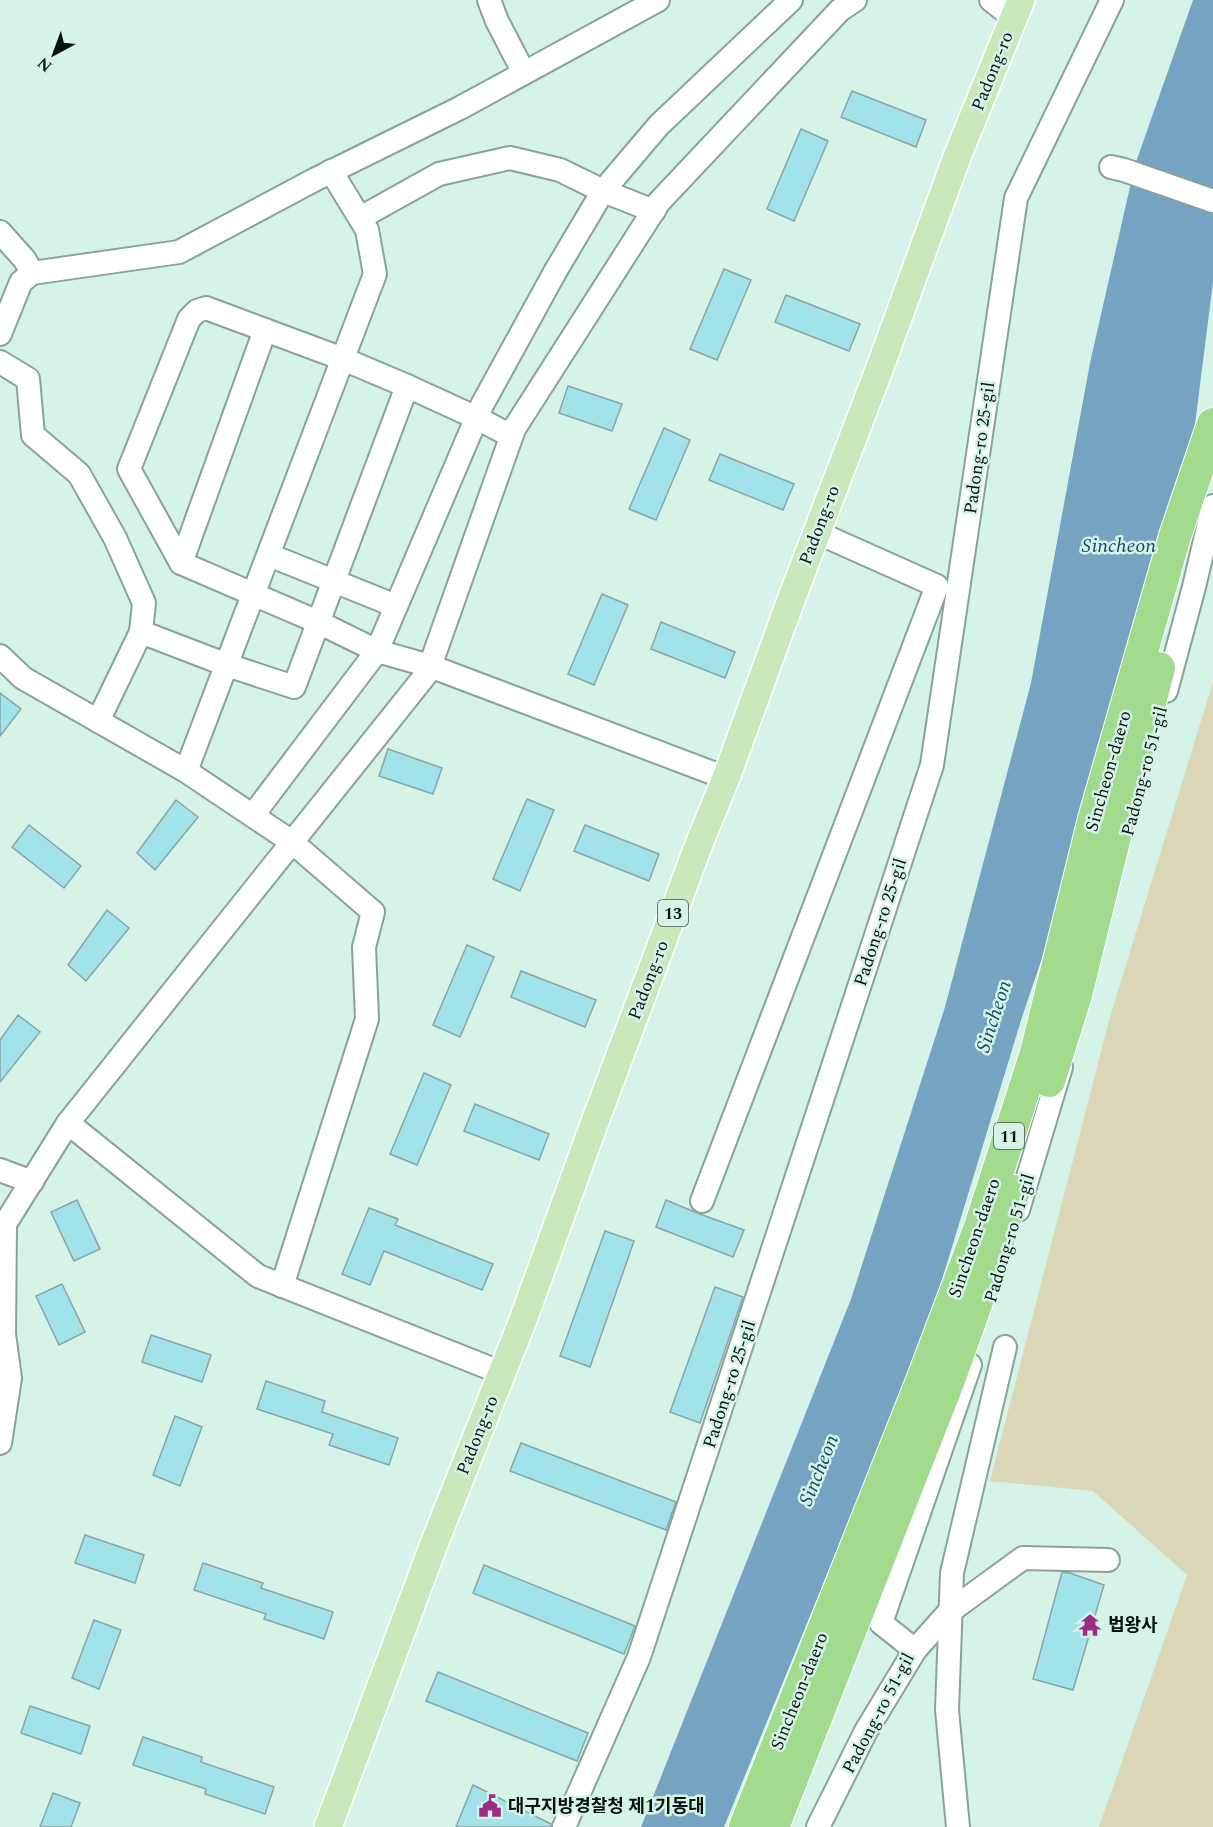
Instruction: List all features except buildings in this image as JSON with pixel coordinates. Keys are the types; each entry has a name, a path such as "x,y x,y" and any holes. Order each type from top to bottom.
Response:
{"highway":[{"name":"Sincheon-daero","path":"745,1827 924,1378 980,1227 1036,1053 1094,819 1175,536 1213,424"},
{"name":"Sincheon-daero","path":"773,1827 945,1391 996,1248 1076,995 1123,804 1187,562 1213,489"}],"main road":[{"name":"Padong-ro","path":"328,1827 434,1544 523,1320 690,866 726,778 957,158 1018,9"}],"street":[{"path":"489,0 497,21 524,73"},
{"path":"0,334 21,282 32,273 179,252 331,171 460,108 658,0"},
{"path":"253,815 377,651 482,405 555,272 603,191 659,125 791,0"},
{"path":"0,1443 10,1378 4,1334 5,1224 68,1123 421,681 430,666 514,429 659,202 840,10 855,0"},
{"path":"991,0 1018,9"},
{"name":"Padong-ro 25-gil","path":"564,1827 639,1657 932,765 947,591 1016,198 1112,0"},
{"path":"360,218 439,174 510,158 560,170 603,191 654,211"},
{"path":"1117,169 1213,201"},
{"path":"186,771 375,274 367,230 331,171"},
{"path":"0,232 25,260 32,273"},
{"path":"511,436 477,418 343,359 206,308 196,311 189,319 129,469 181,563 318,622 377,651 430,666 726,778"},
{"path":"181,563 265,330"},
{"path":"0,362 28,379 33,435 80,474 115,538 144,603 141,632 98,721"},
{"path":"141,632 227,665 294,687 407,386"},
{"name":"Padong-ro 51-gil","path":"818,1827 866,1731 915,1650 881,1623 968,1372 1088,980 1194,587 1213,506"},
{"path":"702,1201 947,591 816,532"},
{"path":"269,555 396,606"},
{"path":"0,656 23,678 186,771 253,815 292,842 373,912 364,946 367,1019 282,1286"},
{"path":"68,1123 258,1276 502,1373"},
{"path":"0,1170 32,1182"},
{"path":"958,1827 947,1710 952,1573 1005,1347"},
{"path":"915,1650 949,1612 1023,1558 1108,1560"}],"shaded area":[{"path":"1213,682 1213,1827 1099,1827 1187,1575 1093,1491 990,1481 1110,1017"}],"water":[{"name":"Sincheon","path":"1193,0 1213,0 1213,282 1178,559 1022,1017 927,1329 724,1827 641,1827 851,1299 945,1007 1031,683 1090,363 1135,165"}],"place":[{"name":"법왕사","path":"1090,1625"},
{"name":"대구지방경찰청 제1기동대","path":"490,1806"}]}
